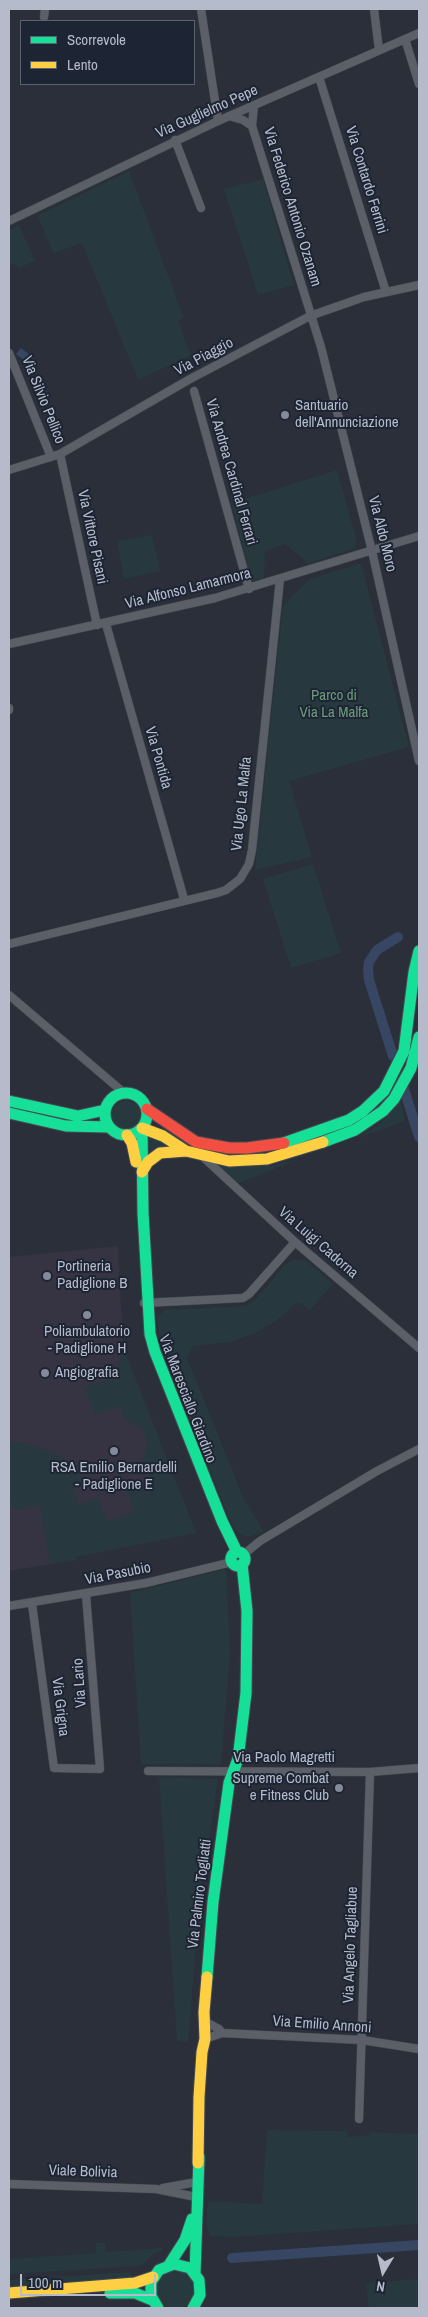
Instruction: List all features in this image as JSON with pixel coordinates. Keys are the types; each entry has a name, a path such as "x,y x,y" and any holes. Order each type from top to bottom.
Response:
{"street":[{"path":"201,9 218,121"},
{"path":"374,9 379,50"},
{"name":"Via Guglielmo Pepe","path":"9,221 175,140 419,33"},
{"path":"406,39 419,84"},
{"name":"Via Contardo Ferrini","path":"319,77 386,292"},
{"name":"Via Federico Antonio Ozanam","path":"254,105 252,126 310,316"},
{"path":"229,116 243,120 252,126"},
{"path":"175,140 202,208"},
{"name":"Via Piaggio","path":"9,470 60,454 190,379 310,316 359,298 419,285"},
{"name":"Via Aldo Moro","path":"310,316 321,347 372,551 419,760"},
{"name":"Via Silvio Pellico","path":"9,353 51,457"},
{"name":"Via Andrea Cardinal Ferrari","path":"194,391 249,589"},
{"name":"Via Vittore Pisani","path":"60,454 96,625"},
{"name":"Via Alfonso Lamarmora","path":"9,644 106,624 249,589 419,536"},
{"name":"Via Ugo La Malfa","path":"9,944 226,890 240,880 249,864 280,579"},
{"name":"Via Pontida","path":"106,624 184,900"},
{"path":"9,995 123,1092 136,1095 143,1100 147,1109 154,1116 196,1142 229,1148 247,1148 283,1143 349,1120 363,1111 384,1091 400,1064 404,1050 414,972 419,951"},
{"path":"142,1172 148,1162 160,1153 186,1152 229,1161 267,1159 308,1148 356,1130 383,1111 394,1099 411,1068 419,1037"},
{"path":"123,1092 110,1100 105,1110 105,1119 109,1127 115,1132 127,1135 142,1128 146,1121 147,1109"},
{"path":"9,1102 78,1116 105,1110"},
{"path":"9,1113 66,1126 109,1127"},
{"path":"142,1128 162,1136 186,1152"},
{"name":"Via Maresciallo Giardino","path":"142,1128 146,1303"},
{"name":"Via Maresciallo Giardino","path":"127,1135 132,1143 137,1164 146,1303 150,1334 155,1352 237,1559"},
{"name":"Via Luigi Cadorna","path":"202,1156 230,1184 295,1242 419,1348"},
{"path":"146,1303 243,1298 249,1294 295,1242"},
{"name":"Via Pasubio","path":"9,1606 86,1595 146,1583 237,1559 260,1542 376,1471 419,1449"},
{"name":"Via Palmiro Togliatti","path":"204,2308 200,2296 200,2283 195,2273 196,2197 198,2163 202,2141 207,2052 205,2039 206,2022 209,2012 220,1888 235,1783 233,1758 241,1693 243,1637 237,1559"},
{"name":"Via Lario","path":"86,1595 100,1769"},
{"name":"Via Grigna","path":"32,1604 54,1768 100,1769"},
{"name":"Via Paolo Magretti","path":"148,1771 370,1772 419,1768"},
{"name":"Via Angelo Tagliabue","path":"359,2120 370,1772"},
{"path":"206,2022 219,2029 222,2033"},
{"name":"Via Emilio Annoni","path":"205,2039 222,2033 362,2040 419,2049"},
{"name":"Viale Bolivia","path":"156,2189 197,2182"},
{"name":"Viale Bolivia","path":"9,2184 156,2189 196,2197"},
{"name":"Via Palmiro Togliatti","path":"169,2265 185,2240 196,2197"},
{"path":"155,2304 150,2290 153,2277 159,2270 169,2265 183,2265 195,2273"},
{"path":"9,2293 135,2284 153,2277"},
{"path":"9,2298 126,2292 144,2295 155,2304"},
{"path":"193,2308 200,2296"}],"shaded area":[{"path":"118,1246 123,1347 196,1533 75,1557 76,1560 9,1571 9,1257"}],"green space":[{"path":"129,171 184,318 178,321 191,355 138,380 82,243 54,253 37,216"},
{"path":"263,179 294,285 258,295 224,189"},
{"path":"19,225 35,261 19,268 13,264 9,266 9,230"},
{"path":"337,470 357,542 354,549 308,563 285,544 265,551 264,577 251,581 232,503"},
{"path":"152,535 160,571 124,579 117,541"},
{"name":"Parco di Via La Malfa","path":"361,563 409,747 289,781 312,857 255,870 283,605 310,579"},
{"path":"313,864 341,953 291,968 263,879"},
{"path":"126,1101 137,1105 141,1116 137,1127 126,1131 115,1127 111,1116 115,1105"},
{"path":"400,1101 405,1121 358,1138 382,1122"},
{"path":"143,1135 157,1139 172,1148 144,1162"},
{"path":"300,1159 236,1184 218,1167 219,1164 271,1165"},
{"path":"293,1260 305,1260 333,1284 309,1311 302,1304 296,1303 276,1321 254,1334 229,1342 193,1346 187,1358 244,1499 264,1532 248,1537 239,1534 232,1525 168,1364 161,1343 157,1317 165,1310 246,1306 255,1300 286,1264"},
{"path":"123,1347 196,1533 75,1557 76,1560 50,1563 40,1506 13,1510 9,1487 9,1441 29,1444 57,1454 71,1463 75,1473 89,1481 73,1486 79,1505 98,1498 107,1521 134,1512 125,1488 149,1479 142,1462 148,1444 143,1429 125,1420 120,1406 96,1415 84,1388 116,1376"},
{"path":"226,1569 230,1653 221,1764 141,1764 130,1593"},
{"path":"159,1777 218,1779 200,1897 188,2042 177,2041"},
{"path":"267,2130 347,2131 348,2137 370,2135 370,2132 419,2134 419,2224 235,2237 210,2236 206,2226 208,2201 262,2204"},
{"path":"96,2243 105,2243 106,2252 163,2248 162,2251 154,2254 141,2266 9,2274 9,2259 96,2253"},
{"path":"179,2269 186,2272 192,2278 195,2289 194,2297 186,2306 179,2309 171,2309 164,2306 156,2297 155,2285 158,2278 167,2270"},
{"path":"131,2272 132,2280 9,2288 9,2280"},
{"path":"419,2279 419,2308 369,2308 366,2283"}],"water":[{"path":"21,348 35,359 31,365 16,354"}],"waterway":[{"path":"393,1056 369,980 368,969 369,962 377,950 398,937"},
{"path":"404,1089 419,1137"},
{"path":"232,2258 419,2245"}],"traffic: fast":[{"path":"284,1143 349,1120 363,1111 384,1091 404,1051 414,972 419,951"},
{"path":"323,1142 355,1130 383,1111 394,1099 411,1068 419,1037"},
{"path":"130,1093 138,1096 144,1102 147,1114 144,1126 138,1132 122,1135 114,1132 108,1126 105,1110 108,1102 114,1096 130,1093"},
{"path":"9,1101 78,1116 105,1110"},
{"path":"9,1113 66,1126 109,1127"},
{"path":"142,1128 143,1213 150,1334 155,1352 222,1521 237,1552"},
{"path":"238,1552 243,1554 245,1559 243,1564 238,1566 233,1564 231,1559 233,1554 238,1552"},
{"path":"207,1977 213,1902 229,1783 238,1759 246,1693 247,1611 242,1564"},
{"path":"195,2273 199,2157"},
{"path":"169,2265 185,2240 192,2219"},
{"path":"158,2308 151,2296 151,2282 159,2270 174,2264 190,2268 199,2280 200,2295 193,2308"},
{"path":"110,2293 135,2293 152,2300"}],"traffic: slow":[{"path":"142,1128 163,1136 186,1151 229,1161 267,1159 323,1142"},
{"path":"127,1135 132,1143 136,1162"},
{"path":"142,1172 148,1162 160,1153 186,1151"},
{"path":"198,2163 199,2097 202,2052 205,2039 204,2012 207,1977"},
{"path":"9,2293 135,2283 153,2277"}],"traffic: jam":[{"path":"147,1109 196,1142 229,1148 247,1148 284,1143"}],"place":[{"name":"Santuario dell'Annunciazione","path":"285,415"},
{"name":"Portineria Padiglione B","path":"47,1276"},
{"name":"Poliambulatorio - Padiglione H","path":"87,1315"},
{"name":"Angiografia","path":"45,1373"},
{"name":"RSA Emilio Bernardelli - Padiglione E","path":"114,1451"},
{"name":"Supreme Combat e Fitness Club","path":"339,1788"}]}
